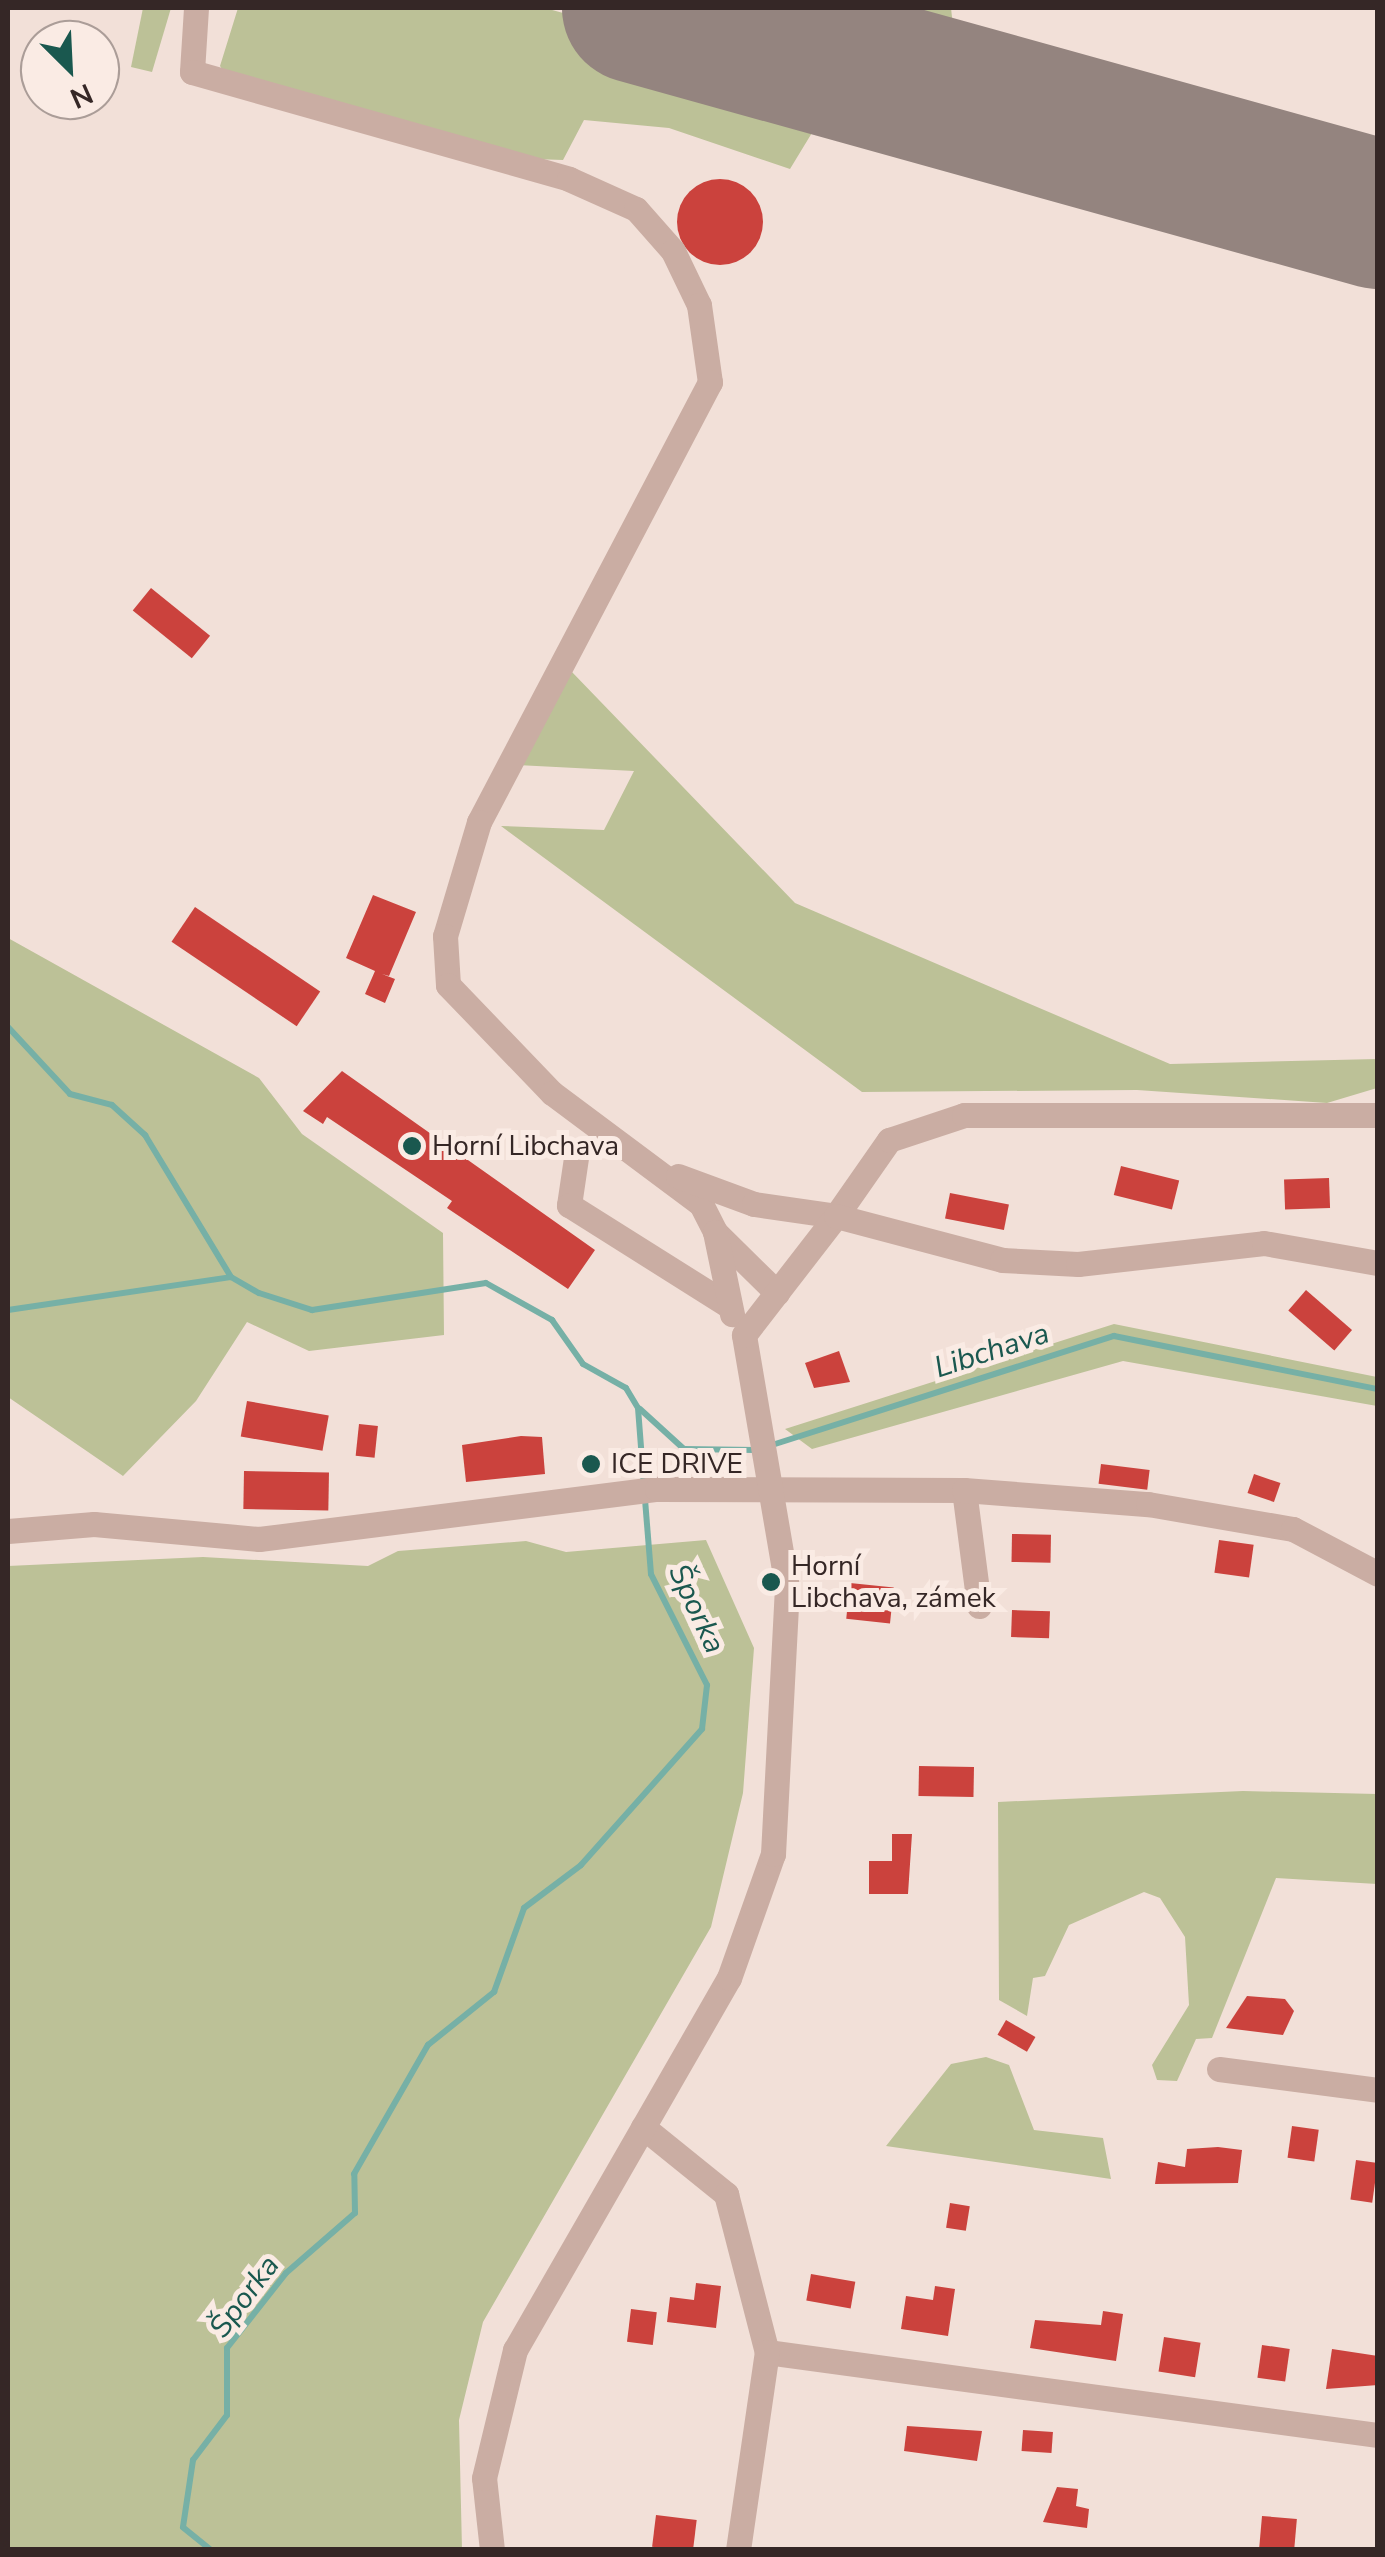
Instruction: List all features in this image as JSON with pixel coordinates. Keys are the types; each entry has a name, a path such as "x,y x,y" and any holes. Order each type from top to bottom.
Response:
{"street":[{"path":"196,8 192,72 569,179 636,209 674,251 699,306 710,382 479,822 445,936 448,985 552,1093 664,1170 701,1204 715,1232 726,1304 744,1335 770,1460 787,1587 774,1854 729,1978 515,2350 484,2478 492,2550"},
{"path":"744,1335 836,1216 888,1140 964,1115 1378,1115"},
{"path":"577,1151 570,1205 726,1304"},
{"path":"664,1170 754,1204 836,1216 1002,1260 1078,1264 1264,1243 1378,1263"},
{"path":"715,1232 777,1293"},
{"path":"8,1531 94,1524 260,1539 645,1490 775,1486 964,1490 1293,1529 1378,1574"},
{"path":"964,1490 980,1606"},
{"path":"1219,2069 1378,2090"},
{"path":"643,2127 726,2194 767,2352 738,2550"},
{"path":"767,2352 1378,2435"}],"green space":[{"path":"143,8 171,8 152,72 131,67"},
{"path":"238,8 545,8 1377,239 1377,262 847,117 821,118 790,169 669,128 584,120 563,160 534,159 228,78 220,66"},
{"path":"729,8 857,8 926,27 865,8 951,8 954,35 1377,153 1377,188"},
{"path":"571,671 795,903 1170,1064 1377,1059 1377,1088 1327,1103 1137,1090 862,1092 501,826 604,830 634,771 517,765"},
{"path":"8,938 259,1078 302,1134 443,1233 444,1335 309,1351 247,1322 196,1401 123,1476 8,1397"},
{"path":"1114,1324 1377,1377 1377,1406 1123,1361 812,1449 785,1429"},
{"path":"706,1540 754,1648 743,1793 711,1927 483,2322 459,2420 462,2549 8,2549 8,1566 203,1557 368,1566 398,1551 526,1541 566,1552"},
{"path":"1243,1791 1377,1794 1377,1884 1276,1878 1212,2038 1196,2039 1177,2081 1157,2080 1152,2065 1189,2005 1185,1937 1160,1898 1144,1892 1069,1925 1045,1976 1033,1978 1027,2016 999,2000 998,1802"},
{"path":"986,2057 1009,2065 1034,2130 1103,2138 1111,2179 886,2146 951,2064"}],"building":[{"path":"720,179 744,186 756,198 763,222 756,246 744,258 720,265 696,258 684,246 677,222 684,198 696,186"},
{"path":"151,588 210,636 192,658 133,611"},
{"path":"373,895 416,912 389,976 382,974 395,979 385,1003 365,994 375,971 346,958"},
{"path":"195,907 320,991 297,1026 172,942"},
{"path":"342,1071 595,1250 568,1289 447,1208 452,1201 327,1117 323,1124 303,1111"},
{"path":"1121,1166 1179,1181 1172,1210 1114,1195"},
{"path":"1329,1178 1330,1208 1285,1210 1284,1180"},
{"path":"950,1193 1009,1204 1004,1230 945,1219"},
{"path":"1306,1290 1352,1330 1334,1350 1288,1310"},
{"path":"839,1351 850,1382 814,1388 805,1363"},
{"path":"247,1401 329,1415 322,1451 241,1436"},
{"path":"359,1424 378,1426 375,1458 356,1456"},
{"path":"521,1436 542,1437 545,1474 466,1482 462,1445"},
{"path":"1101,1464 1150,1470 1147,1490 1099,1484"},
{"path":"244,1471 329,1472 328,1510 243,1509"},
{"path":"1254,1474 1280,1483 1274,1502 1247,1493"},
{"path":"1012,1534 1051,1535 1051,1563 1012,1562"},
{"path":"1219,1540 1254,1545 1249,1578 1214,1573"},
{"path":"850,1583 894,1588 890,1623 846,1619"},
{"path":"1012,1610 1050,1611 1049,1638 1011,1637"},
{"path":"919,1766 974,1767 973,1797 918,1796"},
{"path":"892,1834 912,1834 908,1894 869,1894 869,1861 892,1861"},
{"path":"1247,1996 1285,1999 1294,2011 1283,2035 1226,2028"},
{"path":"1006,2020 1035,2037 1027,2052 997,2035"},
{"path":"1292,2126 1319,2130 1314,2161 1288,2158"},
{"path":"1187,2149 1242,2150 1238,2183 1155,2184 1158,2162 1185,2167"},
{"path":"1356,2160 1378,2163 1372,2203 1350,2200"},
{"path":"950,2203 970,2206 966,2231 946,2228"},
{"path":"811,2274 855,2282 851,2308 806,2301"},
{"path":"696,2283 721,2286 716,2328 667,2322 670,2297 694,2300"},
{"path":"935,2286 955,2289 948,2336 901,2329 906,2296 933,2300"},
{"path":"631,2309 657,2312 653,2345 627,2342"},
{"path":"1103,2311 1123,2314 1116,2361 1030,2348 1035,2320 1101,2325"},
{"path":"1164,2337 1201,2343 1195,2377 1159,2372"},
{"path":"1262,2345 1290,2349 1285,2382 1257,2378"},
{"path":"1332,2349 1378,2356 1378,2385 1326,2389"},
{"path":"907,2426 982,2431 977,2461 904,2451"},
{"path":"1023,2430 1053,2432 1051,2453 1022,2451"},
{"path":"1057,2487 1078,2489 1076,2506 1089,2509 1087,2528 1043,2522"},
{"path":"656,2515 697,2520 693,2550 652,2547"},
{"path":"1262,2516 1297,2519 1294,2550 1259,2550"}],"waterway":[{"name":"Šporka","path":"8,1027 70,1094 112,1105 145,1135 231,1277 259,1293 312,1310 486,1283 552,1320 583,1364 626,1388 638,1408 644,1486"},
{"path":"8,1310 231,1277"},
{"name":"Libchava","path":"772,1445 1114,1336 1378,1389"},
{"name":"Libchava","path":"640,1409 684,1449 755,1450"},
{"name":"Šporka","path":"211,2550 183,2527 193,2460 227,2415 227,2348 286,2273 355,2213 354,2174 428,2045 494,1992 524,1908 581,1865 702,1729 707,1685 651,1574 645,1499"}],"runway":[{"path":"637,8 1378,214"}],"place":[{"name":"Horní Libchava","path":"412,1146"},
{"name":"ICE DRIVE","path":"591,1464"},
{"name":"Horní Libchava, zámek","path":"771,1582"}]}
